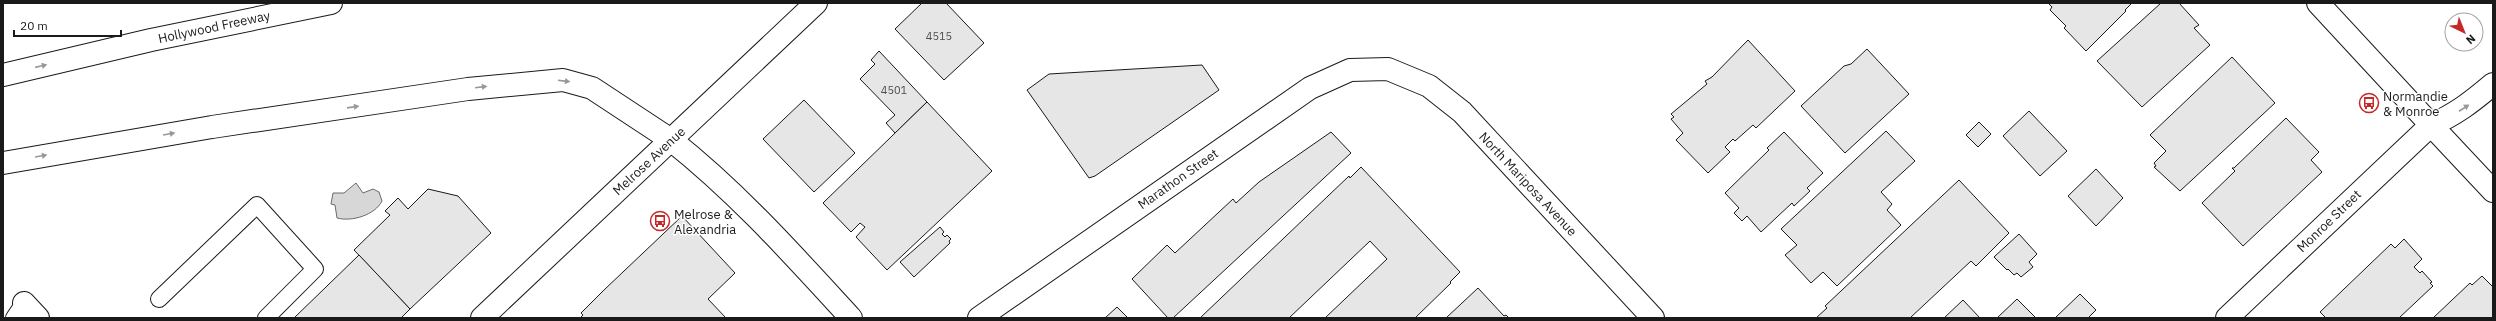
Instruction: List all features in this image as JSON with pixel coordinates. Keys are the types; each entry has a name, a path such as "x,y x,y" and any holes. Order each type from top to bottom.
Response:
{"main road":[{"name":"Hollywood Freeway","path":"3,74 151,40 331,3"},
{"name":"Melrose Avenue","path":"482,318 816,3"},
{"path":"2318,3 2493,191"},
{"name":"Marathon Street","path":"980,318 1310,88 1350,70 1388,69"},
{"name":"North Mariposa Avenue","path":"1388,69 1429,86 1462,112 1653,318"},
{"path":"3,163 212,126 468,89 563,80 592,88 671,140 711,172 775,235 851,318"},
{"name":"Monroe Street","path":"2227,318 2431,125 2462,109 2493,84"}],"lane":[{"path":"159,299 257,205 315,270 266,318"}],"shaded area":[{"path":"356,183 363,193 373,189 379,192 382,201 379,206 369,214 349,219 337,218 335,205 331,204 333,193 344,193"}],"building":[{"path":"922,3 946,3 984,43 944,80 895,29"},
{"path":"2048,3 2132,3 2125,10 2126,11 2086,51 2064,28 2066,26 2050,10 2052,7"},
{"path":"2161,3 2179,3 2199,25 2194,28 2210,45 2142,107 2097,61"},
{"path":"1748,40 1795,91 1756,128 1753,125 1735,141 1733,139 1725,147 1730,152 1708,173 1676,140 1683,133 1671,119 1674,117 1671,114 1707,84 1705,81 1712,77"},
{"path":"1867,49 1909,94 1845,153 1801,106 1844,66 1851,64"},
{"path":"879,51 927,102 895,133 886,123 895,115 860,79 875,64 871,60"},
{"path":"2232,57 2275,103 2180,191 2154,167 2156,166 2154,163 2166,151 2150,135"},
{"path":"1202,65 1219,90 1095,176 1089,178 1027,90 1049,74"},
{"path":"804,100 855,153 814,192 763,139"},
{"path":"927,102 992,171 887,270 856,237 865,227 860,223 851,232 823,203"},
{"path":"2029,111 2067,151 2040,176 2003,136"},
{"path":"2286,118 2319,152 2311,160 2322,172 2243,246 2202,203 2235,171 2232,168 2234,168"},
{"path":"1979,122 1991,134 1978,147 1966,135"},
{"path":"1886,131 1915,161 1881,192 1892,204 1887,210 1901,225 1837,286 1823,272 1811,283 1785,255 1797,245 1781,229"},
{"path":"1331,132 1351,153 1173,318 1168,318 1132,279 1167,245 1175,253 1233,199 1236,203 1259,182"},
{"path":"1784,132 1823,173 1807,188 1810,191 1794,206 1792,203 1761,232 1747,216 1742,221 1734,213 1739,208 1725,193 1769,150 1767,148"},
{"path":"1361,167 1460,272 1450,282 1451,283 1415,318 1325,318 1387,259 1370,241 1289,318 1200,318 1349,176 1350,178"},
{"path":"2096,169 2123,198 2096,226 2068,196"},
{"path":"1959,180 2009,233 1976,266 1971,261 1910,318 1816,318 1827,308 1825,306"},
{"path":"428,189 458,196 491,233 410,309 354,250 390,215 385,211 398,198 408,209"},
{"path":"682,216 735,273 708,299 726,318 580,318 583,315 581,313 604,290"},
{"path":"940,227 944,232 942,234 945,237 947,235 951,239 949,241 950,243 914,277 900,262"},
{"path":"2019,234 2037,254 2029,262 2033,267 2021,277 2017,273 2014,275 2008,269 2007,270 1994,257"},
{"path":"2404,239 2422,259 2414,267 2420,273 2422,271 2432,282 2430,283 2433,286 2399,318 2326,318 2320,312 2391,244 2395,248"},
{"path":"359,255 410,309 401,318 294,318"},
{"path":"2482,276 2493,287 2493,318 2433,318 2470,283 2472,285"},
{"path":"1478,288 1504,316 1506,315 1509,318 1446,318"},
{"path":"2080,294 2096,310 2088,318 2055,318"},
{"path":"2017,299 2036,318 1997,318"},
{"path":"1963,300 1980,318 1944,318"},
{"path":"1117,307 1128,318 1105,318"}],"place":[{"name":"Normandie & Monroe","path":"2369,103"},
{"name":"Melrose & Alexandria","path":"660,221"}]}
